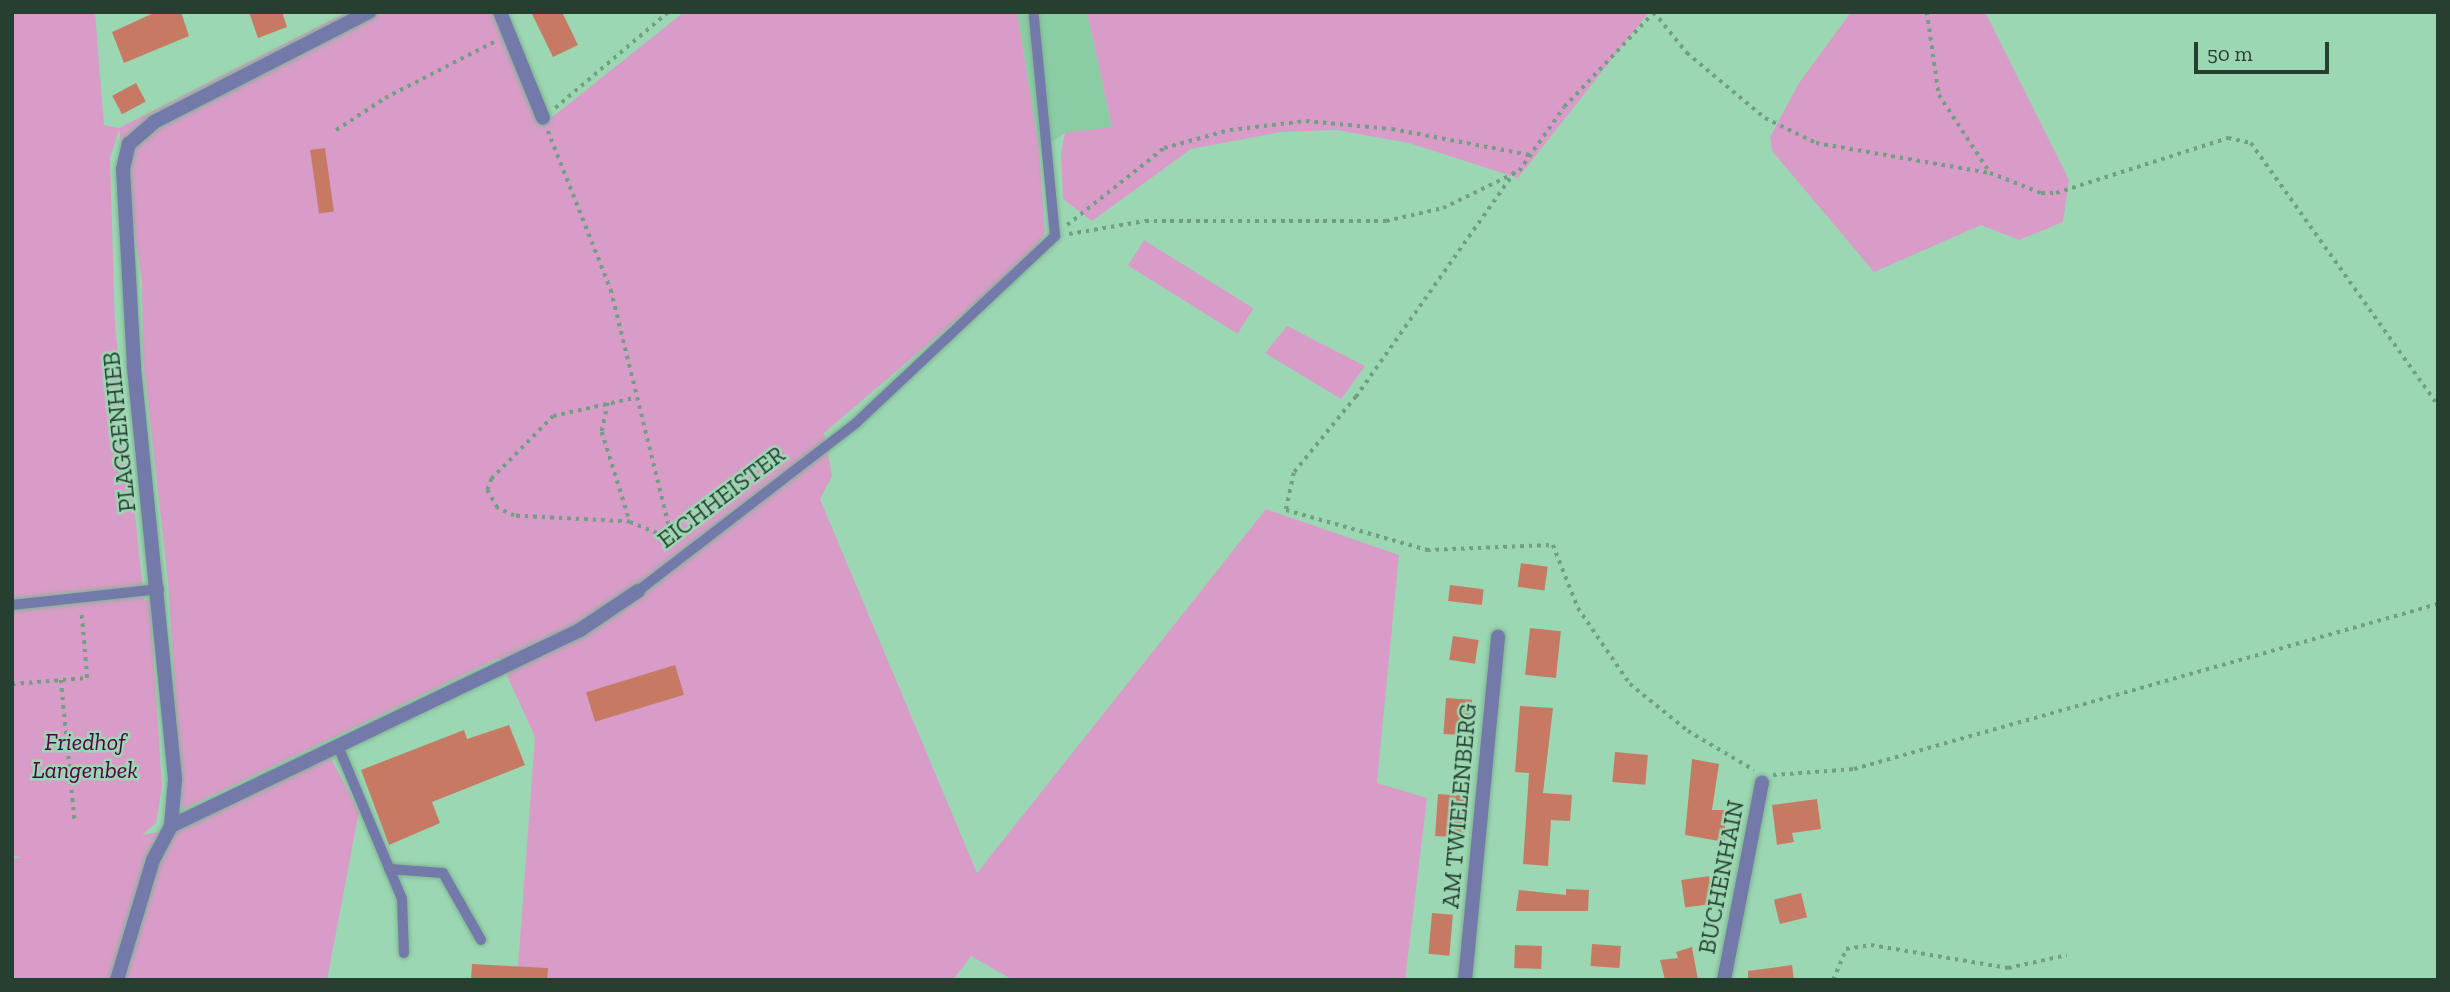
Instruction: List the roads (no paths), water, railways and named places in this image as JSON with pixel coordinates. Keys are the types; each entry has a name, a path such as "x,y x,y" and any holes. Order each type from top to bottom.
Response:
{"street":[{"name":"PLAGGENHIEB","path":"117,980 153,860 171,826 175,779 159,589 134,366 123,169 129,144 155,122 369,12"},
{"path":"500,12 543,118"},
{"name":"EICHHEISTER","path":"171,826 580,630 638,591"},
{"name":"AM TWIELENBERG","path":"1465,980 1498,637"},
{"name":"BUCHENHAIN","path":"1724,980 1762,783"}],"lane":[{"name":"EICHHEISTER","path":"638,591 856,422 1055,236 1034,16"},
{"path":"12,605 159,589"},
{"path":"338,746 402,900 404,953"},
{"path":"388,869 443,873 481,940"}],"park label":[{"name":"Friedhof Langenbek","path":"85,756"}]}
